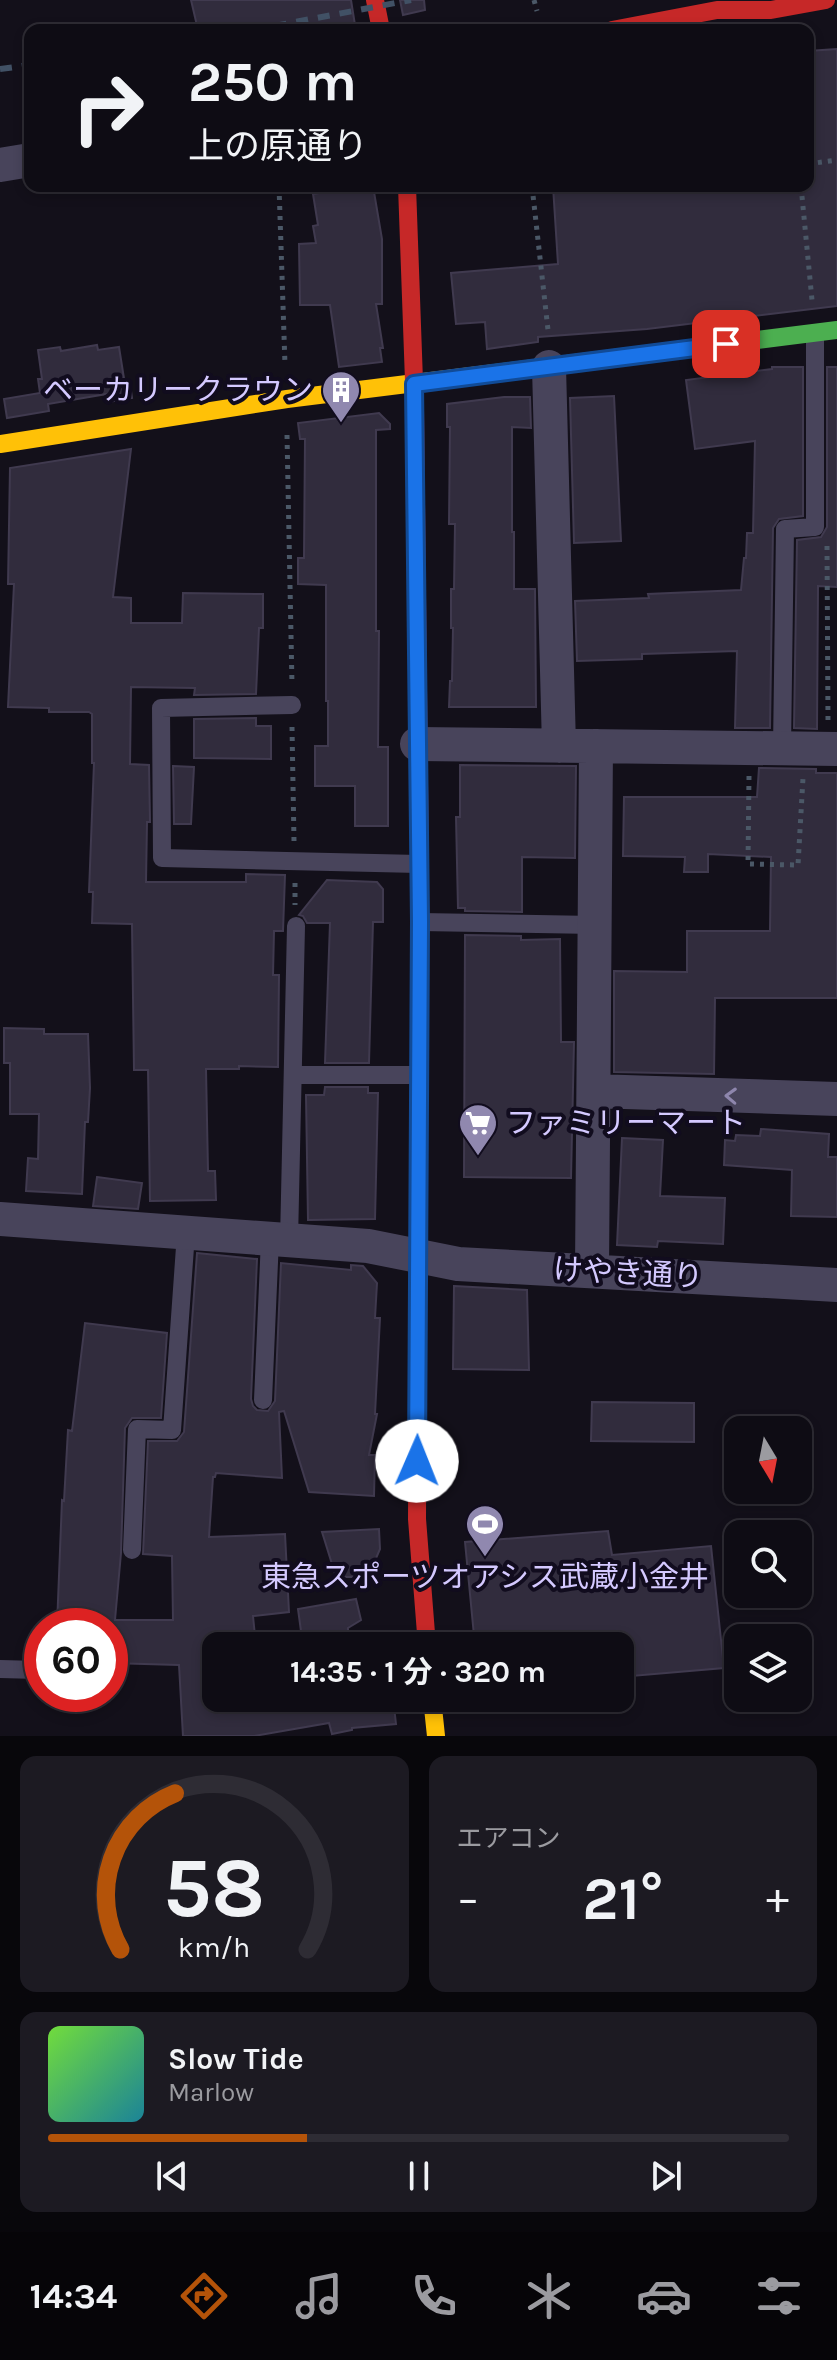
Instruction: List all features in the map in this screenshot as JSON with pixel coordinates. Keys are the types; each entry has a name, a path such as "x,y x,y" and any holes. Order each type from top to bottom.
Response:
{"main road":[{"path":"375,0 380,24"},
{"path":"661,24 717,10 771,10 826,0"},
{"path":"756,24 771,10"},
{"path":"407,192 414,384 420,922 417,1519 426,1632"},
{"path":"0,444 287,399 837,330"},
{"path":"433,1712 436,1736"}],"street":[{"path":"0,165 24,161"},
{"path":"549,367 559,746"},
{"path":"417,744 813,749"},
{"path":"592,1271 596,746"},
{"path":"594,1091 837,1099"},
{"name":"けやき通り","path":"0,1219 368,1246 458,1264 837,1285"}],"lane":[{"path":"813,749 785,529 815,527 815,333"},
{"path":"292,705 161,708 162,858 419,864"},
{"path":"420,922 595,925"},
{"path":"263,1400 293,1075 296,926"},
{"path":"293,1075 420,1075"},
{"path":"132,1550 137,1429 172,1430 186,1233"},
{"path":"0,1669 24,1670"}],"path":[{"path":"534,0 537,11"},
{"path":"814,163 837,160"},
{"path":"279,192 287,399 296,926"},
{"path":"533,192 548,325 549,367"},
{"path":"802,192 815,333"},
{"path":"749,748 748,864 798,865 813,749 826,527 815,527"}],"building":[{"path":"191,0 351,0 355,24 197,24"},
{"path":"400,0 424,0 425,10 403,15"},
{"path":"837,49 837,306 647,329 538,337 538,342 487,349 485,322 456,324 451,273 558,264 553,192 814,192 814,51"},
{"path":"374,192 382,239 382,304 376,304 383,348 380,348 382,362 339,367 330,305 300,305 299,244 316,243 313,226 318,225 313,194"},
{"path":"97,345 98,350 119,347 126,391 131,391 132,398 108,402 107,394 48,404 49,411 7,418 4,399 40,393 38,379 42,379 38,350 60,347 61,351"},
{"path":"772,367 803,367 803,516 779,519 773,528 770,728 735,728 737,651 642,654 642,659 577,661 575,601 741,590 747,533 753,533 755,441 695,449 686,380"},
{"path":"827,367 837,367 837,587 818,586 817,729 794,728 797,540 821,537 827,527"},
{"path":"614,396 621,541 574,543 570,398"},
{"path":"530,397 531,428 512,427 512,532 514,589 535,589 536,707 449,707 455,524 449,524 450,427 447,427 447,404"},
{"path":"379,413 390,424 390,429 376,430 378,747 388,747 388,826 355,826 355,786 315,786 315,746 328,746 326,585 298,584 298,558 304,558 305,439 300,439 298,423"},
{"path":"131,449 113,597 131,598 131,623 182,623 183,593 263,594 256,694 194,695 195,688 131,687 130,764 149,765 150,822 147,822 146,882 246,882 246,874 285,875 283,931 274,931 273,975 279,975 278,1067 206,1069 208,1171 215,1171 216,1200 150,1201 148,1070 134,1070 132,924 92,923 93,892 89,892 94,763 92,714 49,712 49,708 8,707 14,584 8,584 10,468"},
{"path":"256,718 256,726 271,726 271,759 194,758 194,719"},
{"path":"460,765 576,766 575,858 522,857 522,912 465,911 465,908 458,908 456,817 460,817"},
{"path":"173,766 194,767 191,824 174,824"},
{"path":"759,768 816,769 816,773 837,773 837,998 715,998 714,1074 614,1072 614,971 687,972 687,931 770,931 771,857 708,854 708,872 684,872 685,857 623,856 624,797 757,797"},
{"path":"327,880 377,882 383,889 383,922 373,922 369,1063 325,1063 330,923 307,923 299,915"},
{"path":"465,935 521,936 521,940 560,939 561,1042 574,1042 571,1178 464,1177"},
{"path":"4,1028 44,1029 44,1034 88,1034 90,1088 88,1122 85,1122 82,1194 26,1191 28,1158 38,1159 39,1114 10,1114 10,1063 4,1063"},
{"path":"325,1087 368,1087 368,1093 378,1093 375,1219 308,1220 306,1095 324,1095"},
{"path":"761,1129 829,1134 828,1157 837,1157 837,1217 791,1216 792,1170 724,1165 725,1140 735,1141 736,1135 760,1136"},
{"path":"622,1138 663,1140 660,1196 725,1198 723,1244 658,1241 657,1247 617,1245"},
{"path":"97,1177 142,1183 138,1209 93,1206"},
{"path":"197,1253 257,1259 251,1399 257,1410 268,1411 275,1401 281,1263 351,1270 351,1265 363,1266 377,1283 375,1318 380,1318 377,1414 369,1455 375,1455 374,1496 309,1492 284,1411 279,1412 282,1478 216,1473 213,1477 209,1537 285,1534 289,1612 253,1616 255,1632 202,1632 202,1712 395,1712 396,1724 352,1728 332,1734 329,1723 254,1736 183,1736 179,1665 128,1664 128,1620 173,1620 172,1556 143,1554 148,1441 177,1441 184,1432"},
{"path":"454,1286 527,1290 529,1370 453,1369"},
{"path":"85,1323 167,1333 161,1418 132,1418 125,1428 116,1608 58,1608 68,1430 72,1431"},
{"path":"592,1402 694,1403 694,1442 591,1441"},
{"path":"379,1529 380,1549 368,1577 336,1577 322,1532"},
{"path":"608,1531 612,1555 711,1546 724,1668 634,1676 634,1632 474,1632 465,1542"},
{"path":"356,1599 361,1620 348,1628 348,1632 301,1632 298,1609"}],"railway":[{"path":"285,24 411,0"},
{"path":"0,69 24,66"}],"traffic: fast":[{"path":"495,373 837,330"}],"traffic: slow":[{"path":"0,444 287,399 495,373"},
{"path":"418,1274 420,876"},
{"path":"433,1712 436,1736"}],"traffic: jam":[{"path":"375,0 380,24"},
{"path":"644,24 717,10 771,10 826,0"},
{"path":"407,192 415,409 420,876"},
{"path":"418,1274 417,1519 426,1632"}],"place":[{"name":"ベーカリークラウン","path":"341,424"},
{"name":"ファミリーマート","path":"478,1157"},
{"name":"東急スポーツオアシス武蔵小金井","path":"485,1558"}],"route":[{"path":"417,1461 420,922 414,384 726,344"}]}
